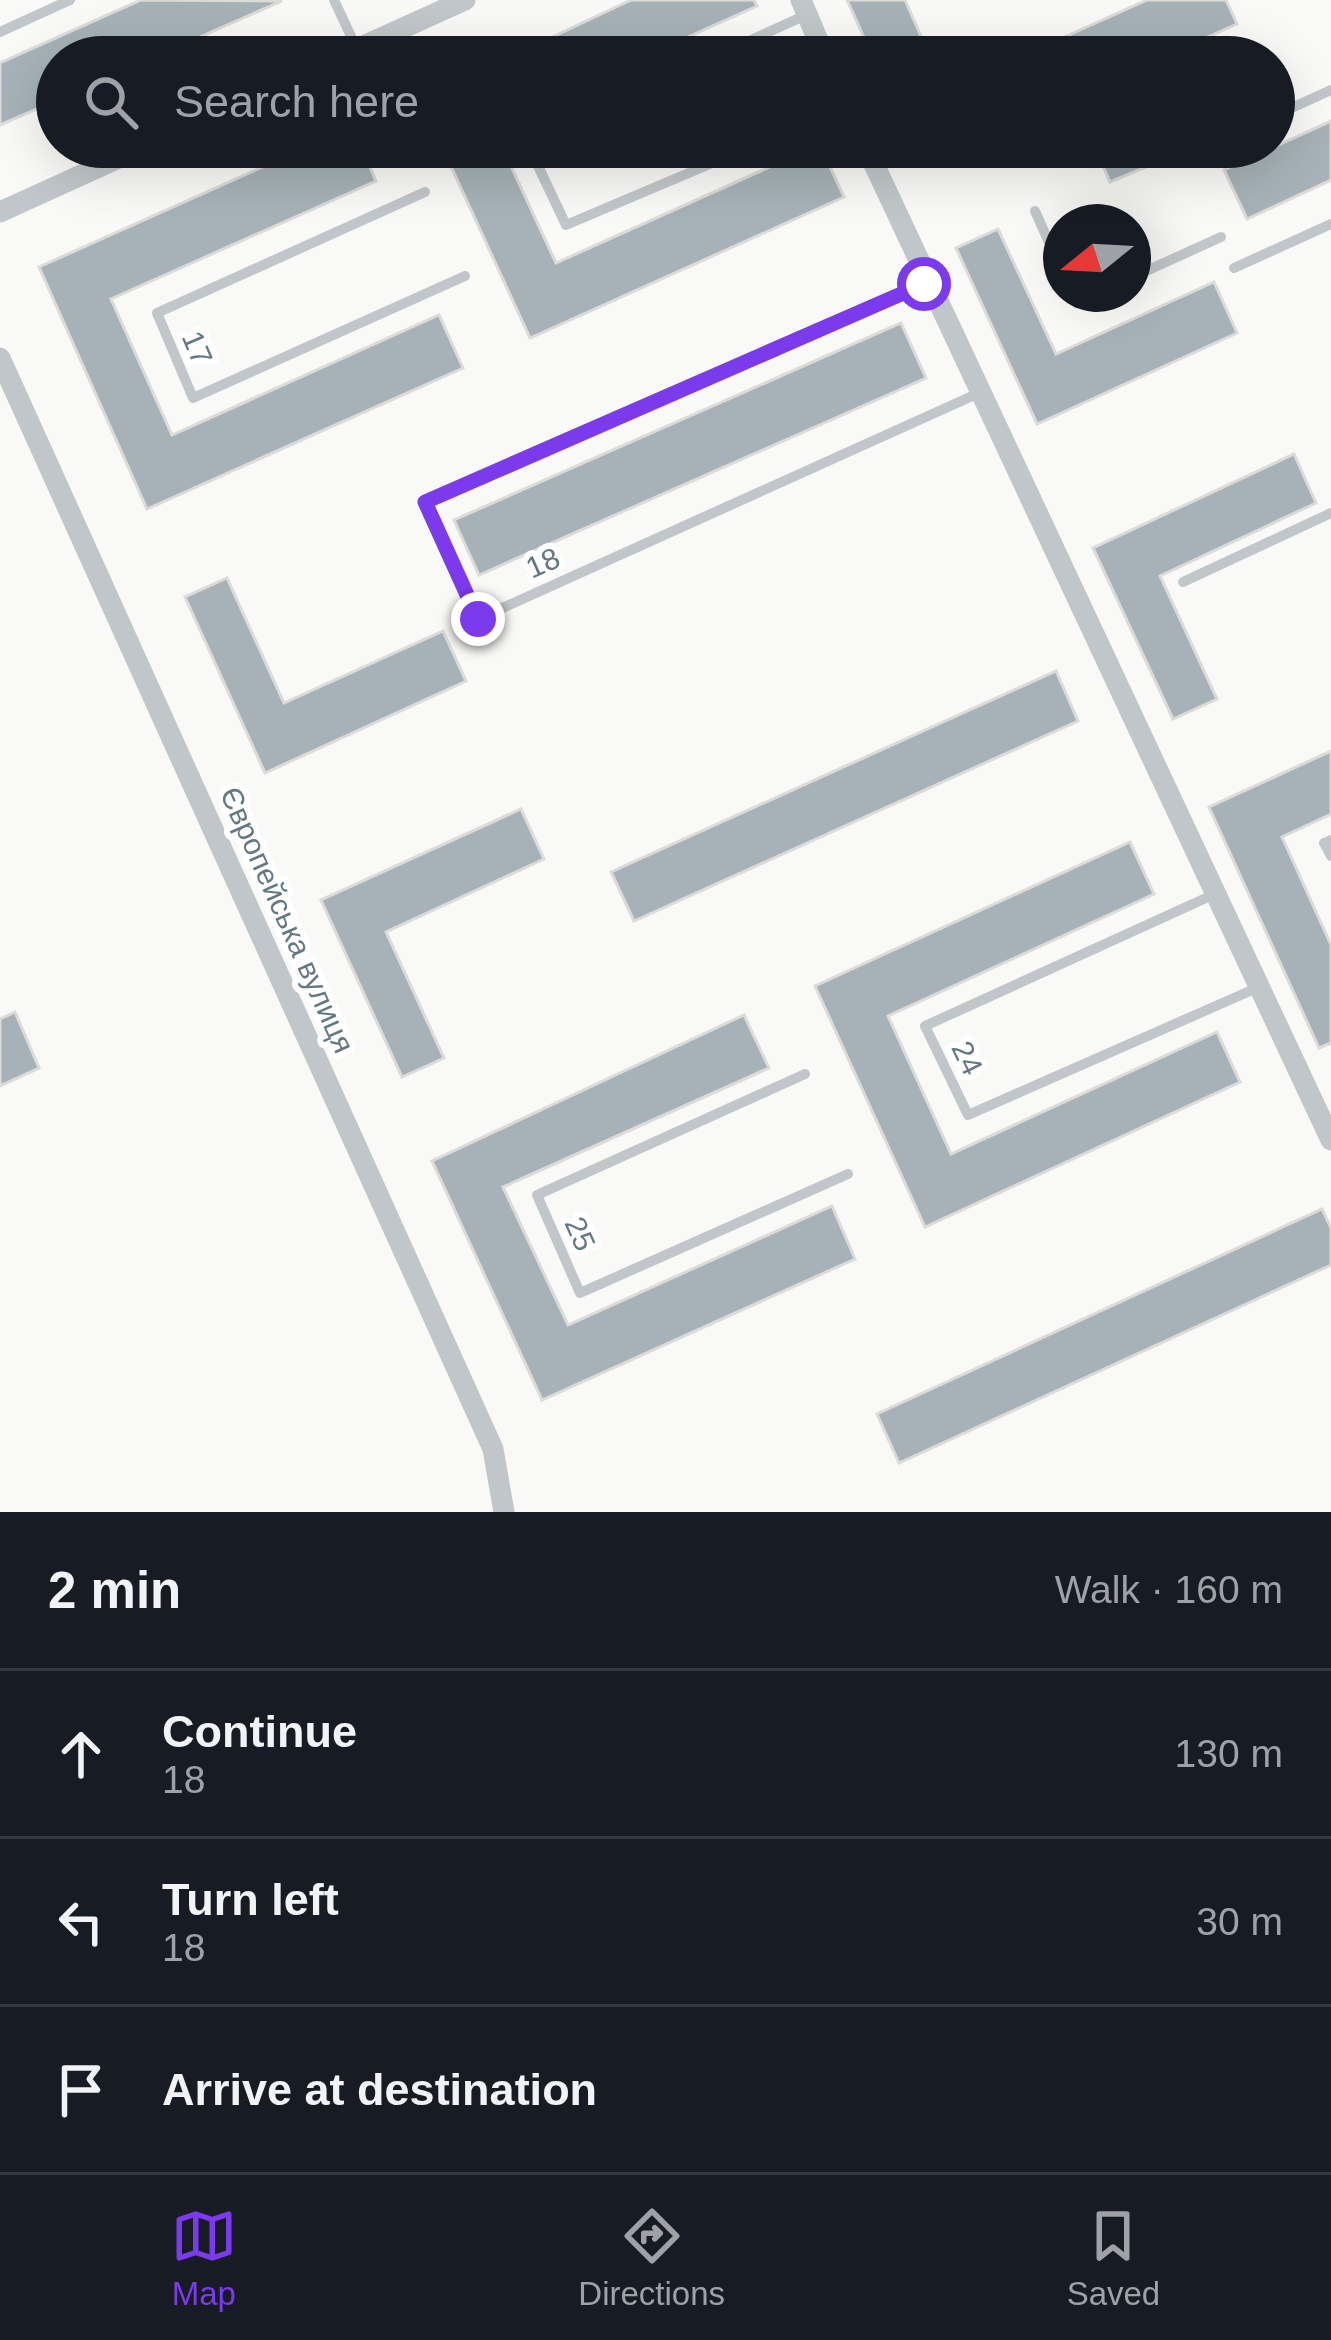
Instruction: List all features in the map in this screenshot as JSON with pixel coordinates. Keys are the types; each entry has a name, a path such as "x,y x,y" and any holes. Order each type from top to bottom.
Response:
{"street":[{"path":"386,36 465,0"},
{"path":"803,8 816,36"},
{"path":"0,212 97,168"},
{"path":"875,168 1331,1141"},
{"name":"Європейська вулиця","path":"0,358 493,1449 504,1512"}],"lane":[{"path":"0,32 70,0"},
{"path":"334,0 344,36"},
{"path":"752,36 803,8"},
{"path":"1295,106 1331,90"},
{"path":"539,168 566,226 701,168"},
{"name":"17","path":"425,192 157,313 193,398 465,276"},
{"path":"1035,212 1043,230"},
{"path":"1234,268 1331,224"},
{"path":"1151,270 1221,237"},
{"name":"18","path":"924,284 425,502 478,619 979,393"},
{"path":"1183,582 1331,513"},
{"path":"1331,840 1324,843 1331,856"},
{"name":"24","path":"1218,893 925,1027 968,1115 1262,986"},
{"name":"25","path":"805,1074 537,1195 580,1293 848,1174"}],"building":[{"path":"141,0 282,1 202,36 60,36"},
{"path":"631,0 754,0 757,6 690,36 555,36"},
{"path":"847,0 905,0 921,36 863,36"},
{"path":"1147,0 1226,0 1237,24 1210,36 1067,36"},
{"path":"36,47 36,109 0,125 0,63"},
{"path":"1331,121 1331,180 1247,219 1224,170 1295,168 1295,137"},
{"path":"260,168 370,168 376,181 111,299 172,435 439,315 463,368 147,509 39,267"},
{"path":"452,168 512,168 556,263 767,168 831,168 844,197 530,338"},
{"path":"1104,168 1144,168 1110,182"},
{"path":"998,229 1056,354 1214,282 1237,333 1037,424 956,248"},
{"path":"901,323 926,378 479,575 454,520"},
{"path":"1294,454 1316,503 1160,576 1217,699 1173,719 1093,548"},
{"path":"227,578 284,703 443,631 466,681 265,773 185,597"},
{"path":"1056,671 1078,721 634,921 611,872"},
{"path":"1331,751 1331,814 1282,837 1331,945 1331,1043 1319,1048 1209,807"},
{"path":"521,809 544,859 386,932 444,1058 402,1077 321,900"},
{"path":"1130,842 1154,894 888,1016 951,1154 1217,1032 1240,1082 925,1227 815,986"},
{"path":"15,1012 39,1068 0,1086 0,1019"},
{"path":"744,1015 769,1068 503,1187 568,1325 832,1206 855,1259 542,1400 432,1161"},
{"path":"1322,1209 1331,1228 1331,1265 899,1463 877,1414"}],"route":[{"path":"478,619 425,502 924,284"}]}
